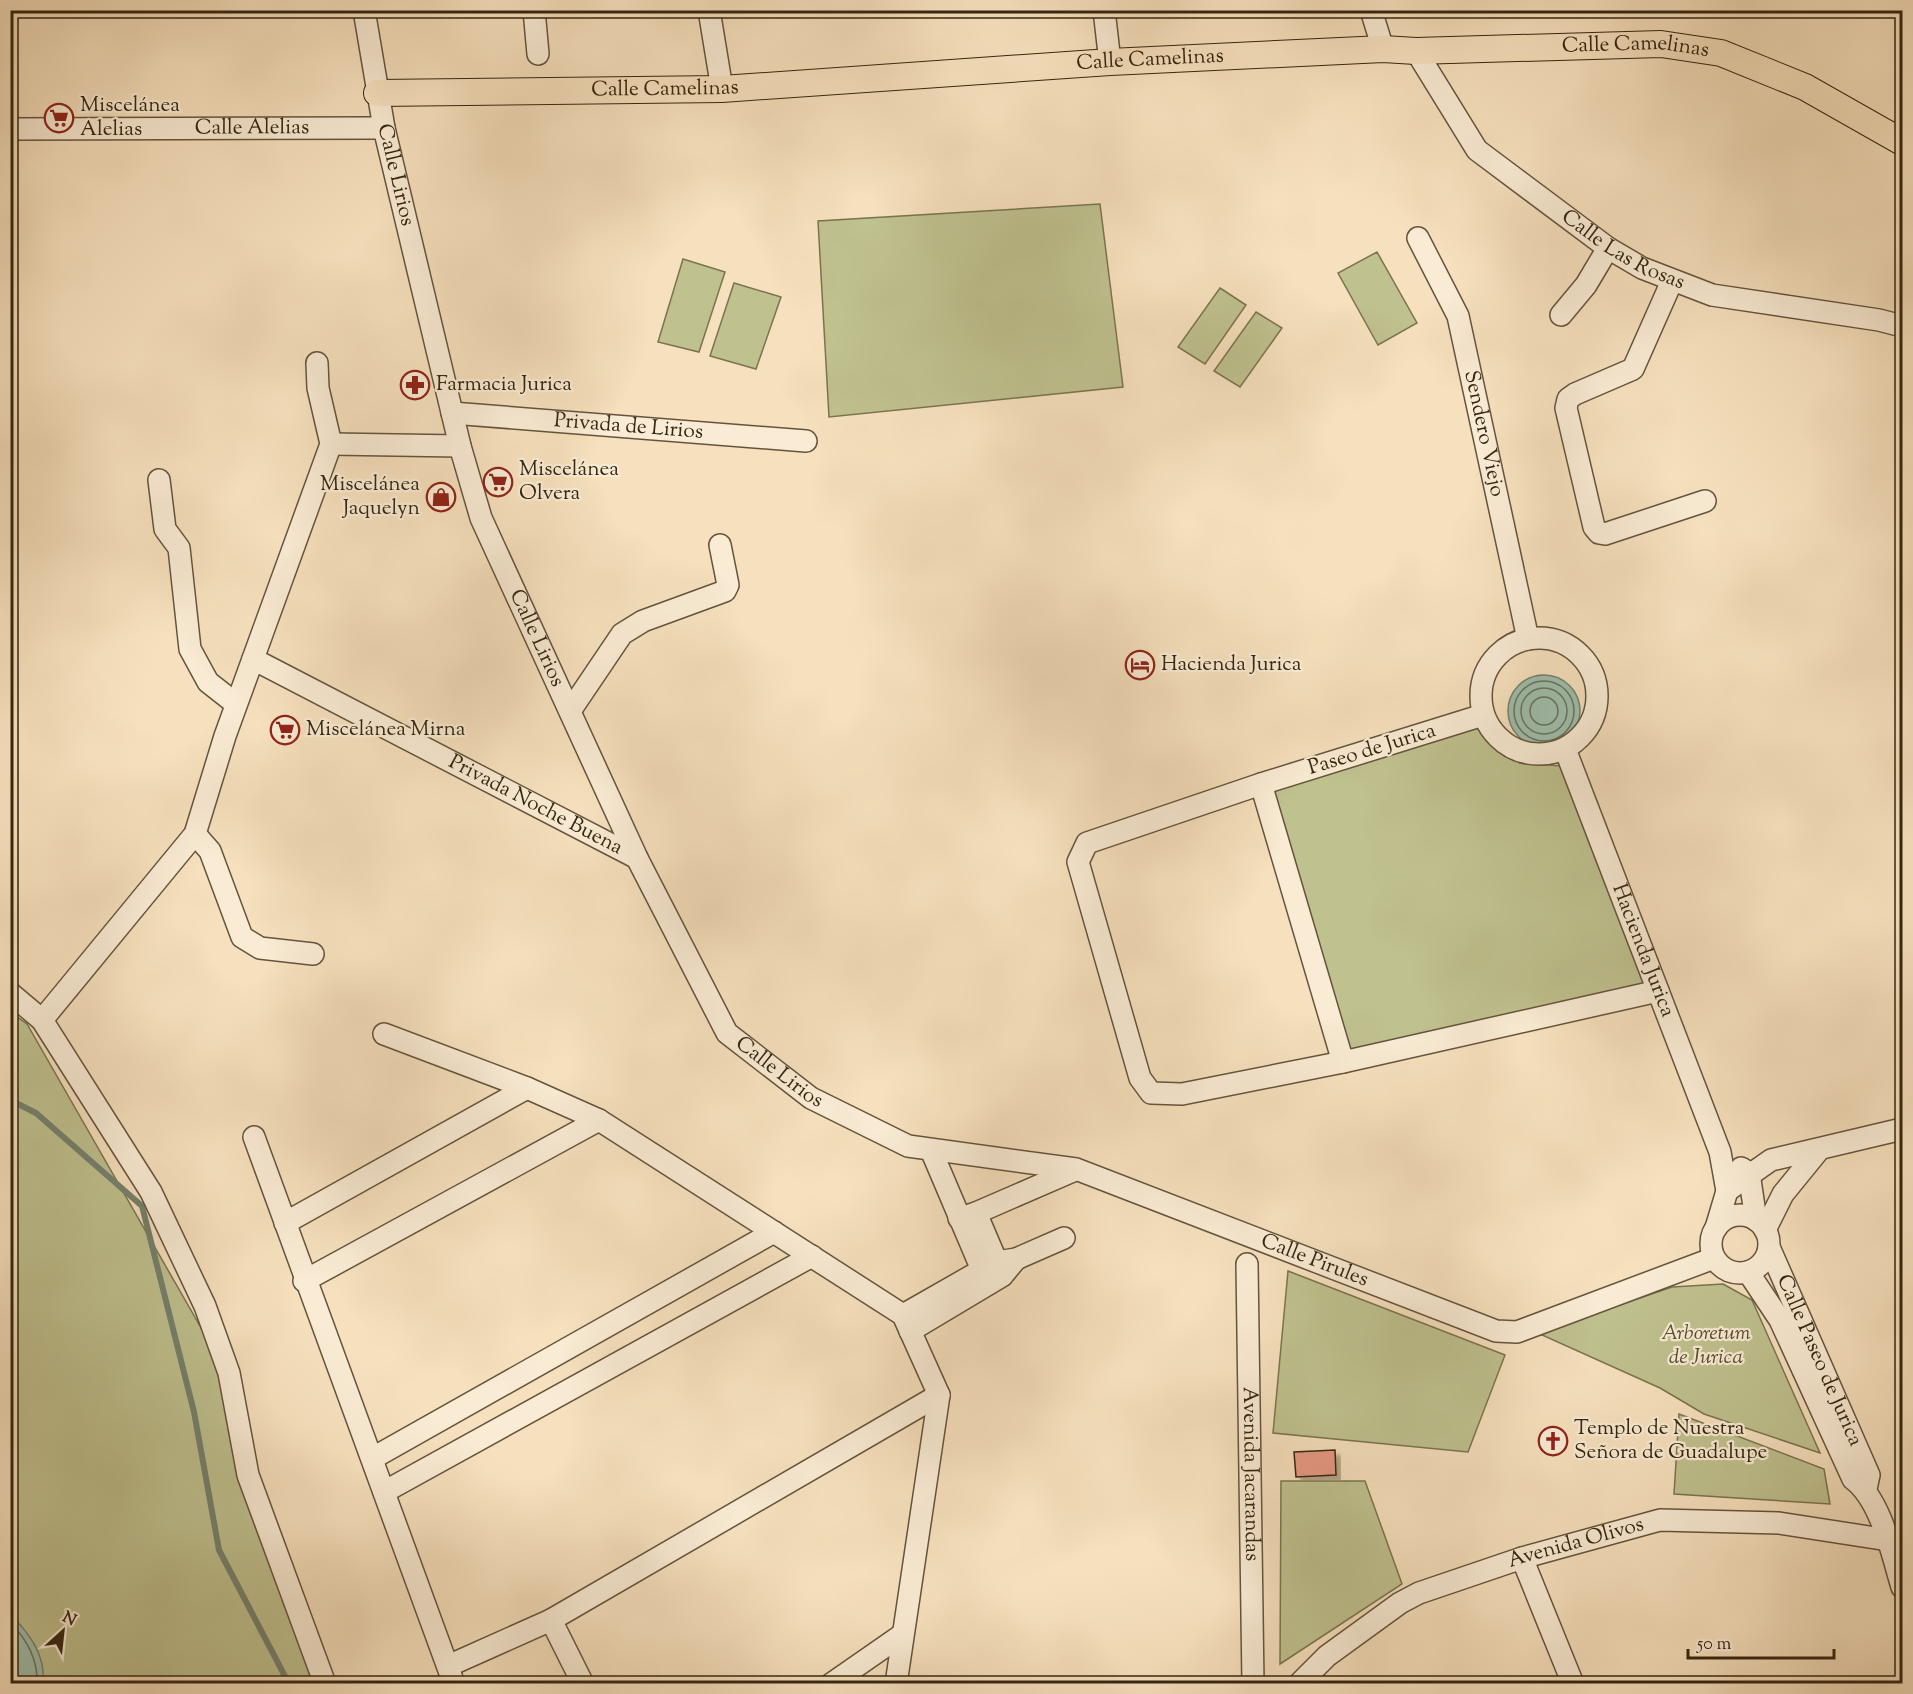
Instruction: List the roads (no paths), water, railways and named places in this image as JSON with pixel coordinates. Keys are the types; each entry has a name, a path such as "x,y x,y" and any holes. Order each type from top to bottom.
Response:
{"main road":[{"name":"Calle Camelinas","path":"377,93 722,89 1110,62 1383,49 1416,51 1661,44 1721,53 1806,87 1902,142"}],"street":[{"name":"Calle Lirios","path":"364,10 384,128 452,414 481,518 637,858 727,1033 811,1098 908,1146"},
{"path":"534,10 538,54"},
{"path":"709,10 722,89"},
{"path":"1104,10 1110,62"},
{"path":"1371,10 1383,49"},
{"name":"Calle Las Rosas","path":"1416,51 1478,150 1608,248 1642,268 1712,295 1879,320 1902,327"},
{"name":"Calle Alelias","path":"10,129 384,128"},
{"name":"Sendero Viejo","path":"1418,238 1458,316 1528,639"},
{"path":"1561,315 1586,285 1608,248"},
{"path":"1672,281 1633,369 1575,394 1568,399 1566,408 1594,526 1599,533 1605,534 1706,501"},
{"path":"42,1020 195,834 236,704 331,444 318,388 317,363"},
{"name":"Privada de Lirios","path":"452,414 806,441"},
{"path":"331,444 460,446"},
{"path":"159,480 165,529 179,548 190,649 208,681 236,704"},
{"path":"570,711 622,634 643,621 725,591 728,585 720,545"},
{"path":"1545,638 1561,642 1587,663 1596,682 1596,711 1589,726 1579,739 1565,749 1549,754 1533,755 1516,750 1502,742 1491,730 1483,715 1480,698 1482,682 1488,666 1498,654 1512,644 1528,639 1545,638"},
{"name":"Privada Noche Buena","path":"253,658 637,858"},
{"name":"Paseo de Jurica","path":"1343,1062 1182,1094 1151,1093 1140,1077 1078,862 1087,843 1261,784 1483,715"},
{"name":"Hacienda Jurica","path":"1565,749 1719,1152 1727,1191"},
{"path":"1261,784 1343,1062 1658,991"},
{"path":"195,834 210,851 242,937 260,948 313,954"},
{"path":"10,993 42,1020 151,1192 205,1306 229,1373 248,1475 325,1683"},
{"path":"384,1034 527,1088 598,1120 812,1256 907,1323 939,1395 896,1683"},
{"path":"285,1224 527,1088"},
{"path":"304,1281 598,1120"},
{"path":"1719,1152 1749,1173 1763,1232 1762,1263 1748,1272 1729,1270 1714,1258 1712,1237 1727,1191 1749,1173 1771,1160 1818,1151 1902,1129"},
{"path":"254,1137 304,1281 372,1458 451,1675 551,1620 939,1395"},
{"name":"Calle Pirules","path":"908,1146 1076,1169 1496,1331 1517,1332 1714,1258"},
{"path":"931,1150 997,1270"},
{"path":"1763,1232 1783,1194 1818,1151"},
{"path":"968,1216 1076,1169"},
{"path":"1716,1228 1727,1218 1742,1215 1763,1232"},
{"name":"Calle Paseo de Jurica","path":"1763,1232 1863,1481"},
{"path":"372,1458 774,1233"},
{"path":"907,1323 997,1270 1064,1238"},
{"path":"384,1492 812,1256"},
{"name":"Avenida Jacarandas","path":"1247,1264 1253,1683"},
{"name":"Calle Paseo de Jurica","path":"1748,1272 1779,1320 1895,1543 1902,1587"},
{"path":"577,1345 594,1375"},
{"name":"Avenida Olivos","path":"1299,1683 1327,1656 1400,1603 1419,1593 1522,1558 1660,1520 1779,1522 1895,1543"},
{"path":"1522,1558 1573,1683"},
{"path":"551,1620 583,1683"},
{"path":"831,1683 903,1634"}],"water":[{"path":"1551,675 1570,685 1578,697 1580,711 1578,725 1570,737 1558,745 1537,747 1518,737 1510,725 1508,704 1518,685 1530,677"},
{"path":"10,1614 35,1645 42,1663 43,1683 11,1683"}],"waterway":[{"path":"10,1100 36,1113 142,1206 194,1412 219,1550 289,1684"}],"place":[{"name":"Miscelánea Alelias","path":"59,118"},
{"name":"Farmacia Jurica","path":"415,385"},
{"name":"Miscelánea Olvera","path":"498,482"},
{"name":"Miscelánea Jaquelyn","path":"441,497"},
{"name":"Hacienda Jurica","path":"1140,665"},
{"name":"Miscelánea Mirna","path":"285,730"},
{"name":"Templo de Nuestra Señora de Guadalupe","path":"1553,1441"}],"park label":[{"name":"Arboretum de Jurica","path":"1706,1346"}]}
